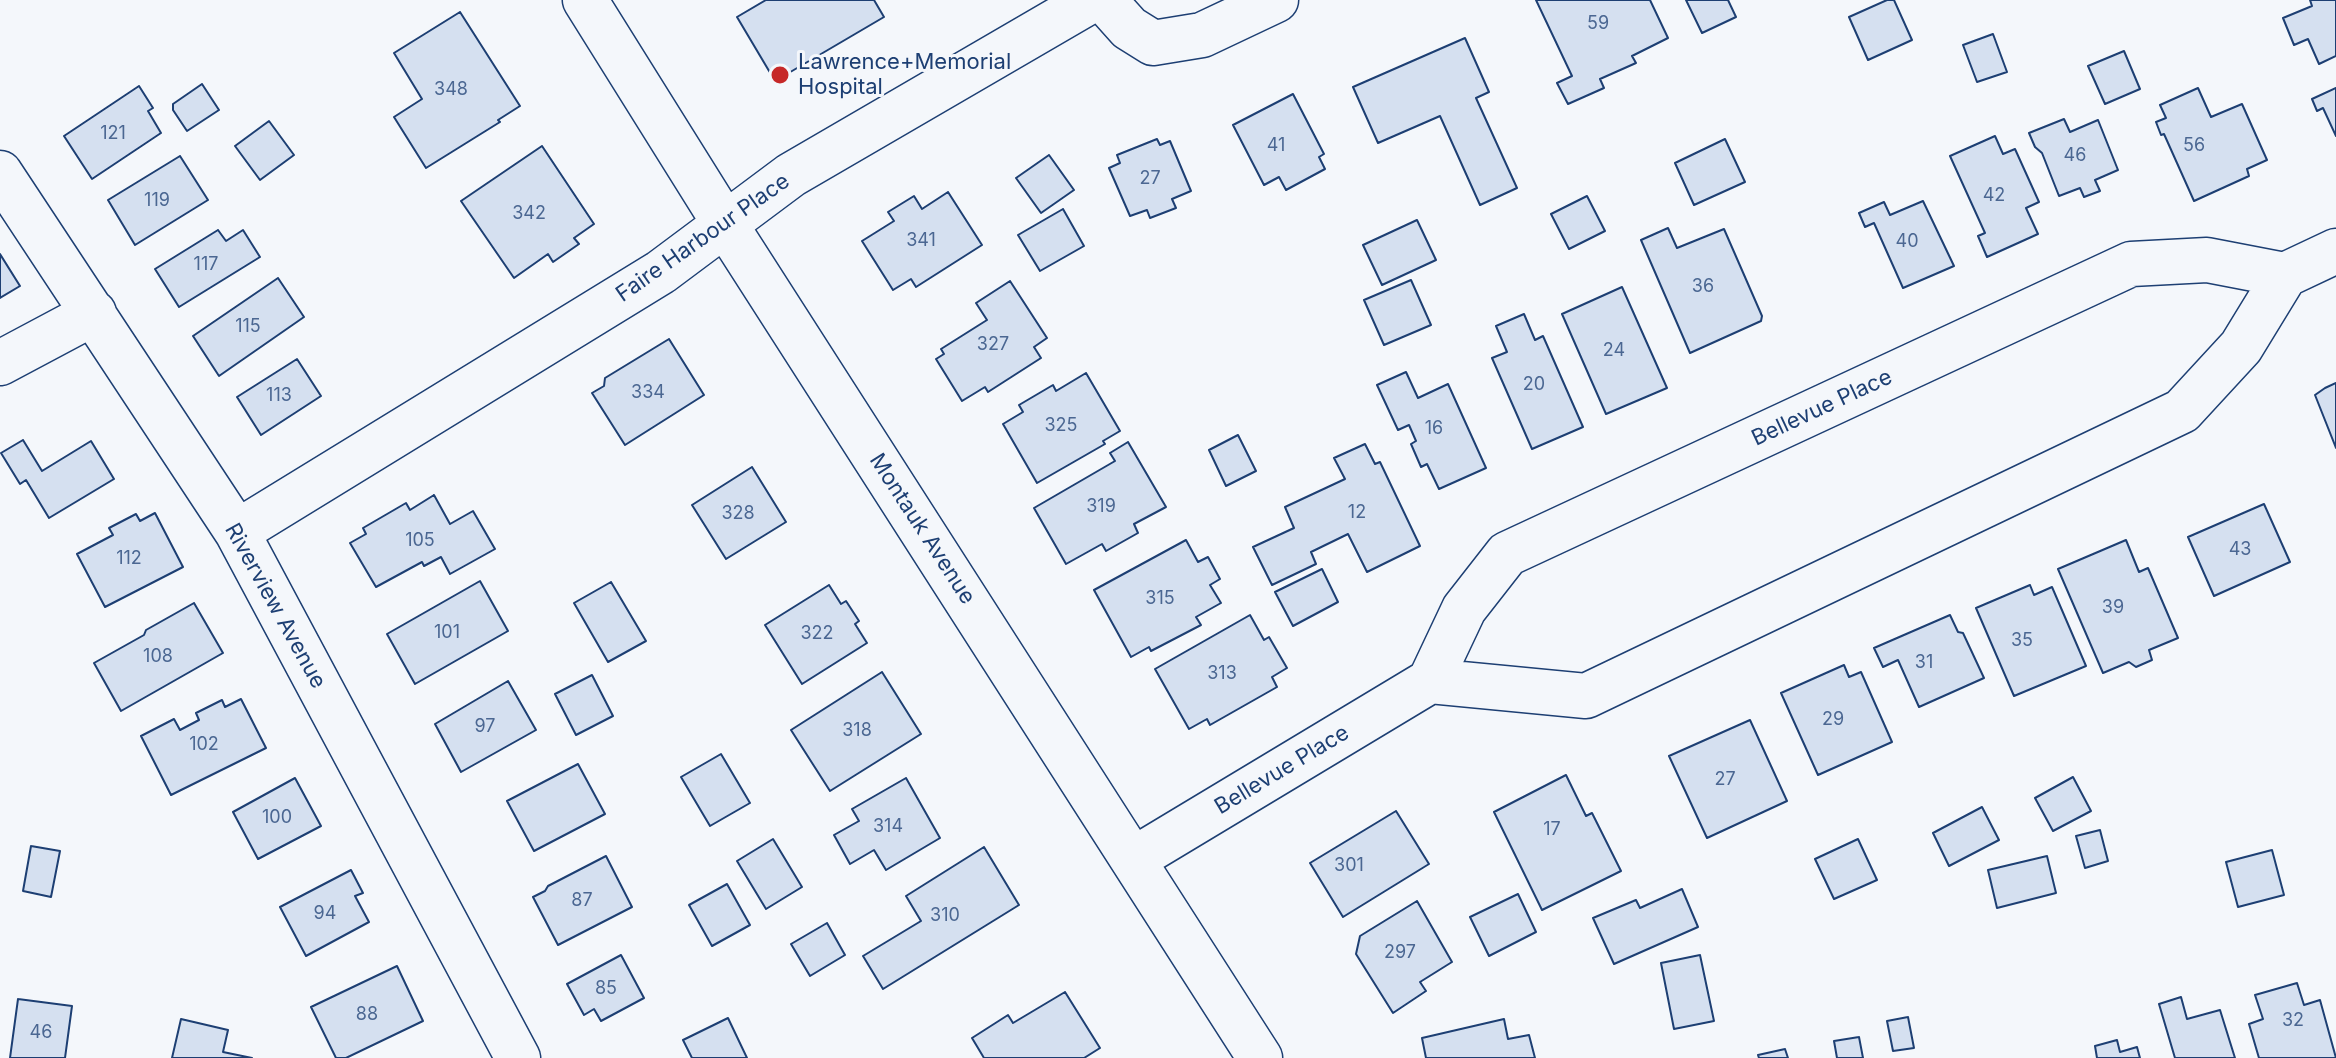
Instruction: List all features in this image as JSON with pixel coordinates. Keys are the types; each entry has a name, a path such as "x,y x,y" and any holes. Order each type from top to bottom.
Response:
{"street":[{"name":"Montauk Avenue","path":"585,0 725,224 1260,1058"},
{"name":"Faire Harbour Place","path":"237,532 661,272 791,175 1078,4 1153,43 1202,35 1276,0"},
{"name":"Riverview Avenue","path":"0,173 237,532 518,1058"},
{"path":"1430,681 1586,696 2182,411 2241,347 2285,275 2336,251"},
{"name":"Bellevue Place","path":"1134,859 1430,681 1464,609 1507,554 2131,264 2207,260 2285,275"},
{"path":"0,363 94,313"}],"building":[{"path":"766,0 874,0 884,17 775,81 737,17"},
{"path":"1536,0 1650,0 1668,38 1632,56 1636,63 1600,79 1604,88 1568,104 1557,83 1572,76"},
{"path":"1686,0 1728,0 1736,17 1702,33"},
{"path":"1887,0 1894,0 1912,40 1868,60 1849,17"},
{"path":"2310,0 2336,0 2336,56 2319,64 2308,39 2294,45 2283,18 2312,6"},
{"path":"460,12 520,106 426,168 394,117 422,99 394,53"},
{"path":"1993,34 2007,72 1977,82 1963,45"},
{"path":"1465,38 1489,92 1476,98 1517,188 1480,205 1440,116 1378,143 1353,87"},
{"path":"2124,51 2140,89 2105,104 2088,66"},
{"path":"202,84 219,110 187,131 173,110 173,104"},
{"path":"139,86 153,108 148,111 161,133 92,179 64,136"},
{"path":"2198,88 2211,117 2242,104 2267,160 2247,169 2249,176 2194,201 2156,122 2166,118 2160,105"},
{"path":"2336,88 2336,136 2323,108 2317,111 2312,99"},
{"path":"1293,94 1324,154 1319,157 1325,169 1286,190 1279,177 1264,185 1233,125"},
{"path":"2064,119 2070,132 2098,120 2118,170 2095,180 2100,191 2084,197 2080,188 2059,196 2042,153 2035,147 2029,133"},
{"path":"269,121 294,155 260,180 235,146"},
{"path":"1995,136 2003,154 2015,149 2039,202 2026,208 2038,234 1987,257 1978,236 1985,233 1950,156"},
{"path":"1157,139 1160,145 1170,141 1191,191 1172,199 1176,208 1150,218 1147,210 1130,216 1109,168 1120,163 1117,155"},
{"path":"1725,139 1745,182 1694,205 1675,163"},
{"path":"542,146 594,224 574,238 579,244 553,262 548,254 514,278 461,201"},
{"path":"1049,155 1074,190 1041,213 1016,178"},
{"path":"180,156 208,200 135,245 108,200"},
{"path":"948,192 982,245 916,287 911,279 893,290 862,241 894,221 888,212 914,196 922,209"},
{"path":"1587,196 1605,231 1569,249 1551,214"},
{"path":"1923,201 1954,266 1903,288 1874,223 1865,227 1859,213 1884,202 1890,215"},
{"path":"1063,209 1084,246 1040,271 1018,235"},
{"path":"1417,220 1436,260 1382,285 1363,245"},
{"path":"1668,228 1677,248 1724,229 1762,316 1761,321 1690,353 1641,240"},
{"path":"218,230 226,241 243,230 260,257 179,307 155,269"},
{"path":"0,254 20,286 0,298"},
{"path":"278,278 304,317 219,376 193,336"},
{"path":"1411,280 1431,325 1384,345 1364,300"},
{"path":"1010,281 1047,338 1034,347 1041,358 988,392 985,387 962,401 936,359 944,354 941,349 987,320 976,303"},
{"path":"1622,287 1667,388 1606,414 1562,314"},
{"path":"1524,314 1535,340 1543,336 1583,427 1532,449 1492,358 1507,352 1496,326"},
{"path":"669,339 704,395 625,445 592,393 604,386 605,378"},
{"path":"297,359 321,396 261,435 237,397"},
{"path":"1406,372 1418,398 1448,384 1486,468 1439,489 1427,464 1421,467 1411,444 1416,441 1409,425 1398,430 1377,385"},
{"path":"1086,373 1120,431 1103,441 1105,444 1037,483 1003,424 1023,412 1019,405 1053,385 1056,391"},
{"path":"2336,383 2336,448 2315,395"},
{"path":"1238,435 1256,471 1226,486 1209,450"},
{"path":"23,440 42,471 91,441 114,479 49,518 26,480 20,484 1,453"},
{"path":"1128,442 1166,507 1134,524 1138,533 1106,551 1102,544 1066,564 1034,508 1115,461 1110,453"},
{"path":"1365,444 1375,464 1380,462 1420,546 1367,572 1348,534 1311,552 1316,564 1272,585 1253,547 1294,528 1285,507 1345,479 1334,458"},
{"path":"752,467 786,522 726,559 692,505"},
{"path":"434,495 450,524 473,511 495,549 450,574 441,557 424,566 422,562 376,587 350,543 366,534 363,528 406,503 410,510"},
{"path":"2264,504 2290,562 2214,596 2188,537"},
{"path":"155,513 183,567 105,607 77,554 113,535 109,528 136,514 140,521"},
{"path":"1186,540 1198,562 1208,557 1220,579 1210,585 1221,603 1196,617 1201,625 1151,651 1149,647 1131,657 1094,590"},
{"path":"2126,540 2139,572 2148,568 2178,638 2149,650 2152,660 2136,667 2129,662 2103,673 2058,569"},
{"path":"1322,569 1338,602 1293,626 1275,592"},
{"path":"480,581 508,631 415,684 387,634"},
{"path":"611,582 646,641 608,662 574,603"},
{"path":"829,585 841,604 846,601 859,621 855,624 867,643 802,684 765,625"},
{"path":"2030,585 2034,595 2052,587 2086,666 2014,696 1976,608"},
{"path":"194,603 223,653 121,711 94,663"},
{"path":"1250,615 1264,640 1269,637 1287,668 1272,677 1277,687 1210,725 1207,719 1189,729 1155,669"},
{"path":"1950,615 1958,632 1963,633 1984,678 1919,707 1898,660 1883,667 1874,648"},
{"path":"1844,665 1849,677 1861,672 1892,742 1818,775 1781,693"},
{"path":"882,672 921,734 830,791 791,730"},
{"path":"592,675 613,716 576,735 555,694"},
{"path":"508,681 536,730 461,772 435,724"},
{"path":"241,699 266,748 171,795 141,736 174,719 180,730 199,720 196,713 222,700 225,707"},
{"path":"1750,720 1787,801 1707,838 1669,756"},
{"path":"721,754 750,803 710,826 681,777"},
{"path":"578,764 605,814 534,851 507,801"},
{"path":"1566,775 1586,816 1592,813 1621,871 1542,910 1494,812"},
{"path":"2073,777 2091,811 2053,831 2035,798"},
{"path":"295,778 321,826 258,859 233,812"},
{"path":"906,778 940,838 886,870 874,850 850,864 834,835 859,821 852,809"},
{"path":"1982,807 1999,840 1949,866 1933,833"},
{"path":"1396,811 1429,864 1343,917 1310,863"},
{"path":"2100,830 2108,861 2085,868 2076,836"},
{"path":"773,839 802,887 766,909 737,861"},
{"path":"1858,839 1877,880 1834,899 1815,859"},
{"path":"31,846 60,851 51,897 23,891"},
{"path":"984,847 1019,905 883,989 863,956 921,921 906,896"},
{"path":"2272,850 2284,895 2238,907 2226,862"},
{"path":"606,856 632,907 558,945 533,897"},
{"path":"2047,856 2056,893 1997,908 1988,870"},
{"path":"351,870 363,893 355,896 369,922 306,956 280,907"},
{"path":"727,884 750,925 712,946 689,905"},
{"path":"1682,889 1698,927 1614,964 1593,918 1636,900 1640,908"},
{"path":"1518,894 1536,932 1489,956 1470,917"},
{"path":"1417,901 1452,962 1420,982 1426,991 1393,1013 1356,954 1360,936"},
{"path":"827,923 845,955 810,976 791,944"},
{"path":"621,955 644,998 601,1021 594,1009 584,1015 567,984"},
{"path":"1700,955 1714,1021 1674,1029 1661,963"},
{"path":"397,966 423,1021 346,1058 336,1058 311,1007"},
{"path":"2297,983 2304,1005 2320,1000 2336,1058 2259,1058 2249,1024 2263,1019 2255,995"},
{"path":"1065,992 1100,1048 1084,1058 984,1058 972,1038 1008,1015 1013,1023"},
{"path":"2181,997 2187,1019 2220,1010 2235,1058 2175,1058 2159,1004"},
{"path":"18,999 72,1006 65,1058 10,1058"},
{"path":"1908,1017 1914,1048 1893,1051 1887,1021"},
{"path":"728,1018 747,1058 692,1058 683,1040"},
{"path":"181,1019 228,1030 223,1052 252,1058 172,1058"},
{"path":"1504,1019 1508,1039 1529,1035 1535,1058 1426,1058 1422,1038"},
{"path":"1859,1037 1863,1058 1837,1058 1834,1041"},
{"path":"2117,1040 2120,1052 2137,1047 2140,1058 2097,1058 2095,1046"},
{"path":"1785,1049 1788,1058 1759,1058 1758,1055"}],"place":[{"name":"Lawrence+Memorial Hospital","path":"780,75"}]}
